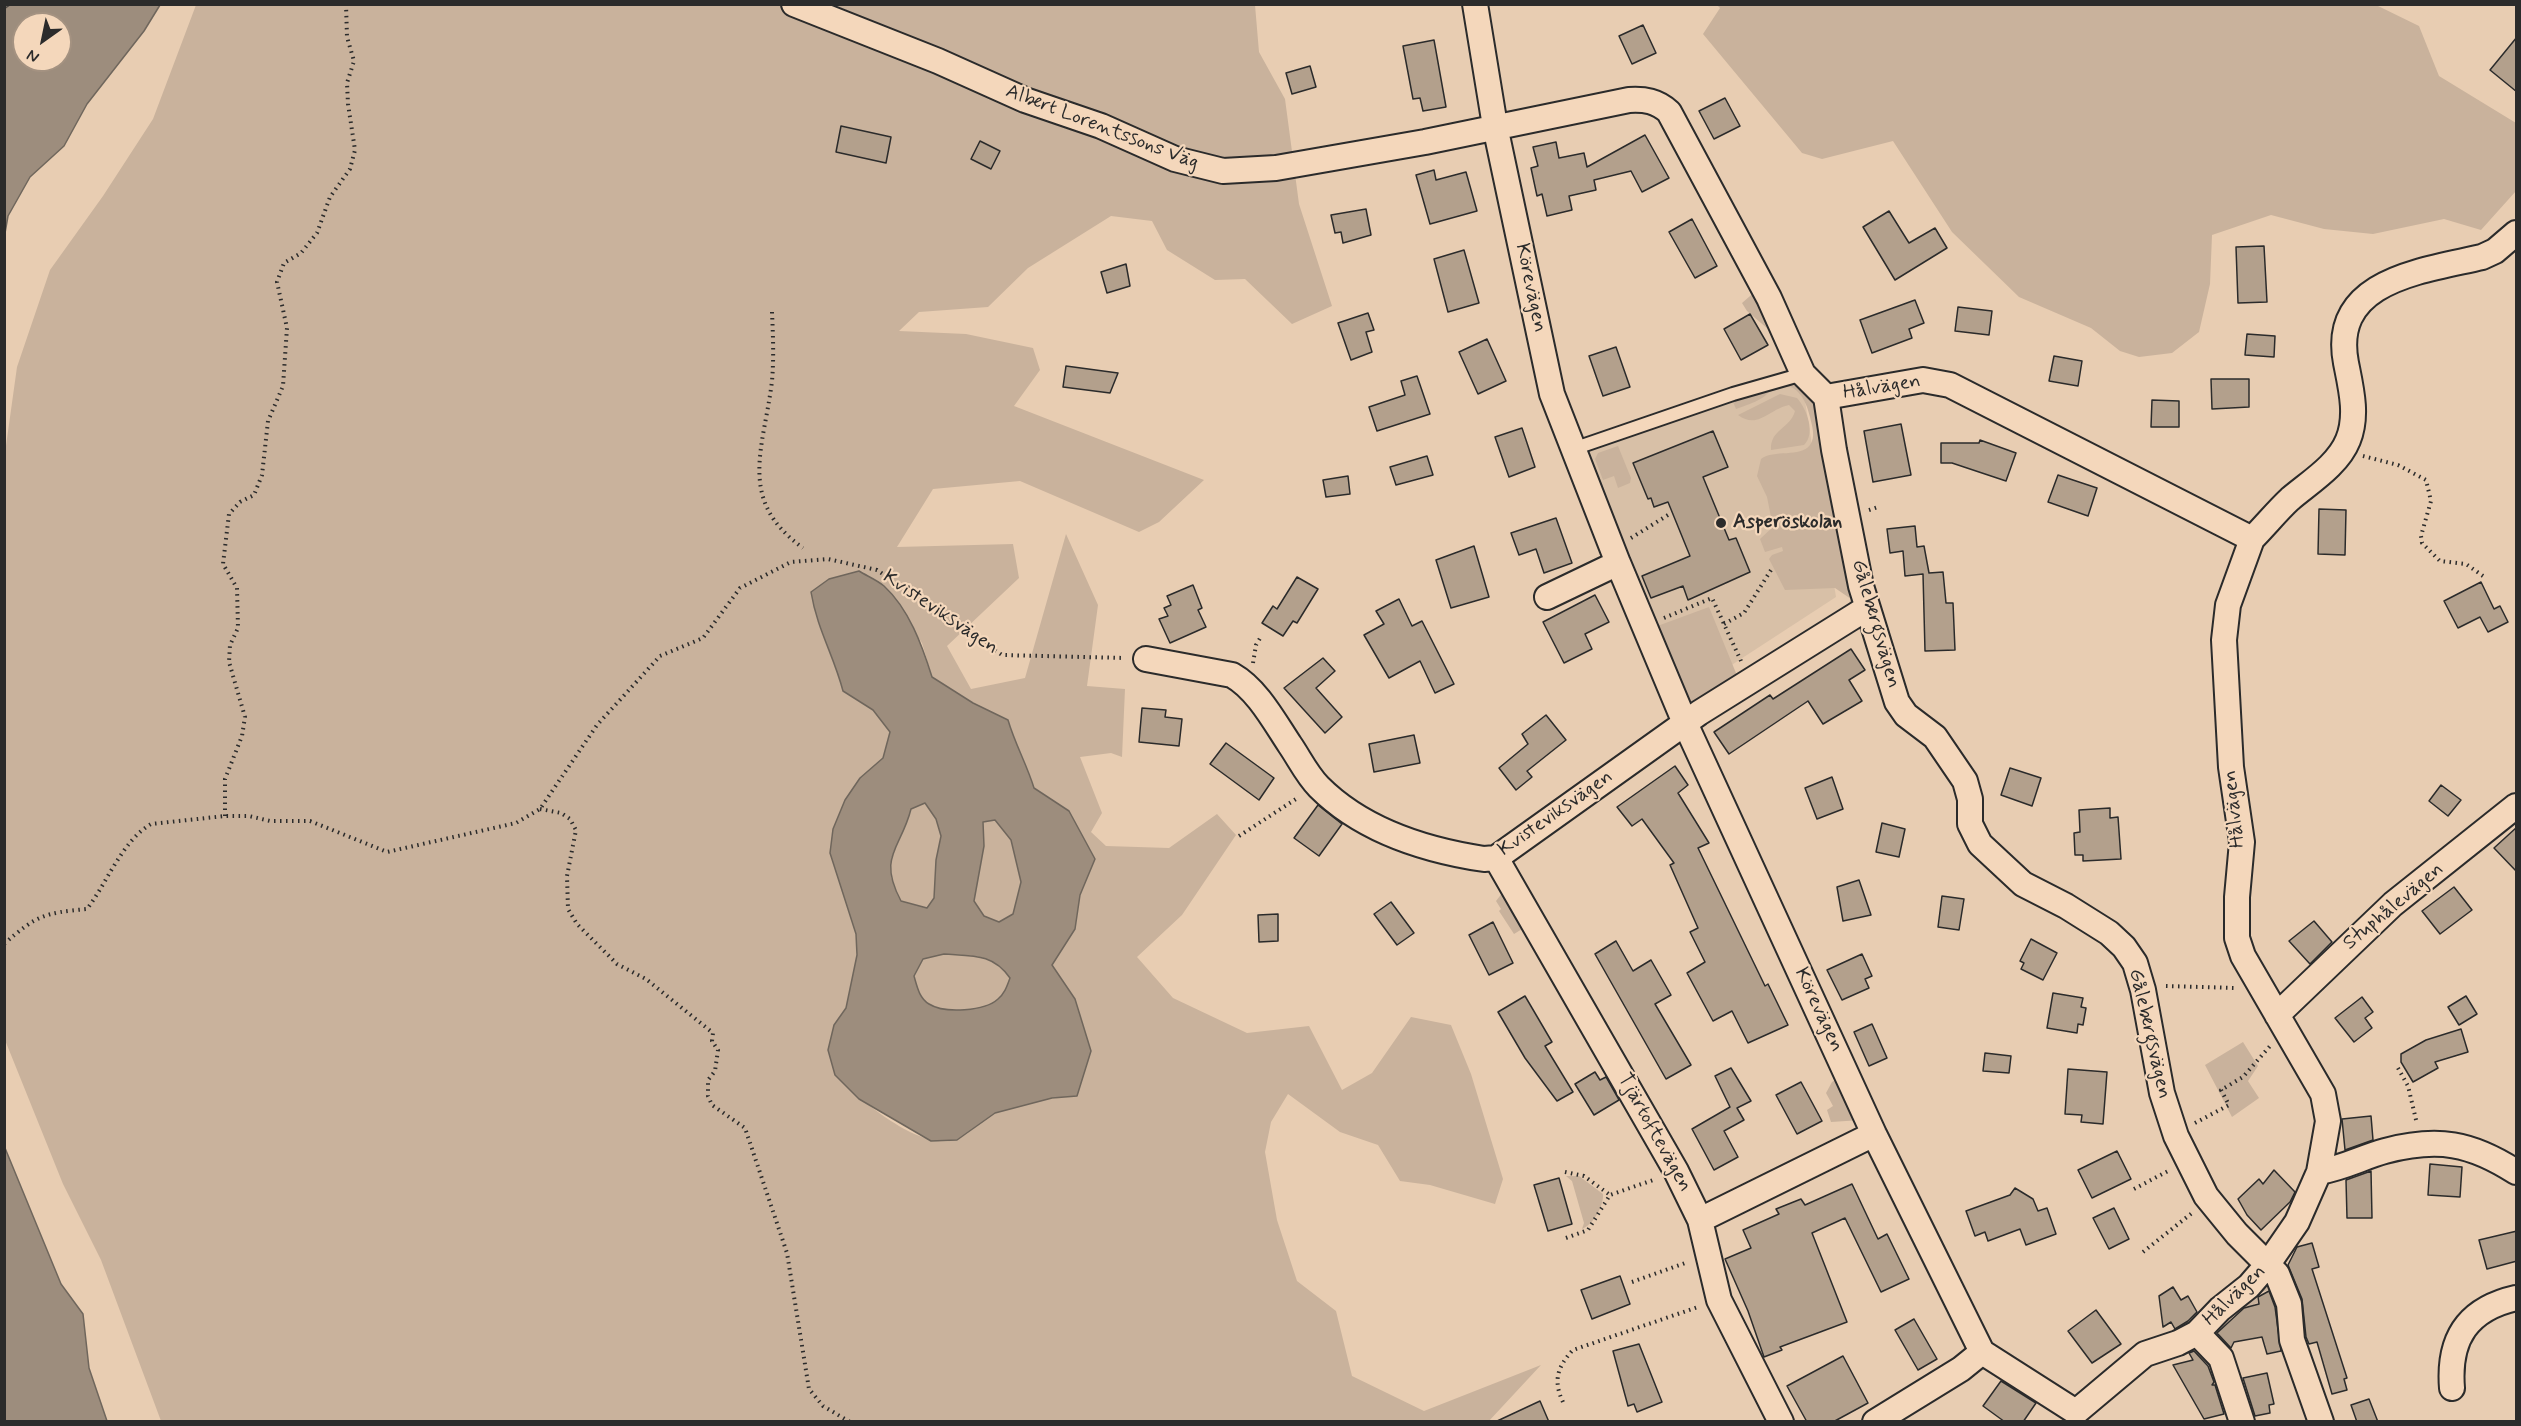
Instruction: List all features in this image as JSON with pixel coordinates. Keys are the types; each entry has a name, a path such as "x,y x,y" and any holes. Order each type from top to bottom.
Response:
{"street":[{"name":"Albert Lorentssons Väg","path":"794,4 938,61 1024,100 1101,126 1175,159 1203,168 1240,172 1276,168 1425,142 1495,126"},
{"name":"Körevägen","path":"1474,4 1495,126 1552,394 1615,557 1685,723 1874,1134 1982,1352"},
{"path":"1495,126 1629,100 1643,99 1662,106 1669,112 1768,298 1803,374 1826,397"},
{"path":"2252,539 2288,501 2338,456 2348,441 2353,405 2344,353 2344,334 2349,317 2357,304 2367,295 2392,281 2482,257 2517,233"},
{"name":"Hålvägen","path":"1826,397 1923,380 1950,385 2252,539 2228,605 2224,640 2231,767 2242,842 2237,897 2237,938 2242,956 2323,1094 2328,1121 2319,1172 2297,1222 2268,1264 2249,1286 2220,1309 2197,1333 2178,1343 2145,1354 2075,1417"},
{"name":"Gålebergsvägen","path":"1826,397 1834,450 1867,608 1898,702 1906,715 1935,737 1965,782 1970,799 1971,824 1980,844 2023,884 2109,933 2124,947 2135,963 2162,1093 2175,1134 2210,1201 2277,1274 2289,1304 2292,1340 2321,1422"},
{"path":"1547,597 1615,557"},
{"name":"Kvisteviksvägen","path":"1146,659 1232,675 1242,680 1267,711 1317,786 1361,819 1408,842 1484,859 1496,858 1685,723 1867,608"},
{"name":"Stuphålevägen","path":"2281,1021 2393,904 2517,806"},
{"name":"Tjärtoftevägen","path":"1496,858 1676,1171 1700,1220 1719,1300 1781,1422"},
{"path":"1700,1220 1874,1134"},
{"path":"2319,1172 2335,1170 2384,1151 2422,1144 2470,1148 2483,1152 2517,1172"},
{"path":"2452,1388 2450,1371 2454,1345 2468,1325 2491,1305 2517,1298"},
{"path":"2197,1333 2222,1358 2242,1422"},
{"path":"1875,1422 1961,1369 1982,1352 2075,1417"}],"lane":[{"path":"1573,449 1733,394 1803,374"}],"path":[{"path":"225,816 225,779 242,736 245,717 229,662 230,645 238,628 237,588 223,564 229,514 240,502 254,495 262,475 267,421 283,386 287,328 278,296 279,274 284,263 302,253 309,245 330,198 353,160 356,150 350,126 347,83 354,61 347,37 346,4"},
{"path":"772,312 771,382 757,469 760,490 771,518 785,534 803,548"},
{"path":"2338,456 2361,456 2385,460 2426,480 2431,501 2421,536 2422,543 2440,561 2466,564 2483,576"},
{"path":"1615,557 1668,515"},
{"name":"Kvisteviksvägen","path":"4,944 26,925 45,914 87,909 142,829 151,824 225,816 249,816 270,821 310,821 387,852 516,823 540,809 597,725 660,656 703,638 740,588 791,562 828,560 877,570 1002,655 1146,659"},
{"path":"1724,624 1744,613 1771,570"},
{"path":"1644,626 1712,598 1750,681"},
{"path":"1239,836 1317,786"},
{"path":"540,809 561,813 570,819 576,830 567,876 568,909 577,924 617,964 646,979 712,1034 712,1041 718,1050 715,1071 708,1080 708,1096 712,1105 745,1128 787,1253 809,1389 823,1406 850,1422"},
{"path":"2141,985 2261,988"},
{"path":"2175,1134 2229,1105 2221,1090 2243,1077 2281,1021"},
{"path":"2398,1068 2408,1086 2422,1144"},
{"path":"2134,1189 2188,1161"},
{"path":"1566,1238 1588,1230 1610,1195 1676,1171"},
{"path":"1565,1172 1584,1176 1610,1195"},
{"path":"2143,1252 2176,1224 2210,1201"},
{"path":"1632,1282 1707,1255"},
{"path":"1563,1402 1556,1387 1556,1380 1565,1359 1573,1350 1719,1300"}],"shaded area":[{"path":"5,4 160,5 144,31 87,104 64,146 30,177 8,216 5,233"},
{"path":"196,5 1255,5 1259,52 1285,99 1299,204 1332,306 1292,324 1245,279 1215,280 1167,250 1152,221 1111,216 1028,268 988,307 919,312 899,331 966,334 1033,348 1040,370 1014,406 1204,480 1159,522 1139,532 1020,481 933,489 897,547 1013,544 1019,578 947,646 971,689 1025,678 1066,534 1098,605 1087,686 1125,689 1122,757 1111,753 1080,757 1102,813 1091,832 1106,846 1169,848 1217,814 1236,835 1182,915 1137,957 1173,998 1247,1033 1309,1026 1342,1090 1372,1073 1411,1017 1451,1025 1471,1074 1503,1179 1495,1204 1430,1185 1400,1181 1378,1145 1340,1132 1288,1094 1271,1122 1265,1152 1277,1220 1297,1281 1336,1311 1352,1376 1424,1411 1541,1365 1488,1422 161,1421 101,1260 63,1184 5,1040 4,460 17,367 50,270 103,196 153,119","holes":["883,585 922,643 932,677 973,703 1008,720 1034,788 1069,811 1095,859 1080,895 1075,929 1051,965 1075,999 1077,1096 1035,1101 1004,1109 990,1116 962,1137 942,1141 926,1138 892,1121 859,1097 835,1075 834,1025 846,1008 857,955 856,934 844,895 860,778 883,758 890,732 873,710 843,691 817,619 811,592"]},
{"path":"1717,5 2376,5 2419,26 2439,76 2516,123 2516,191 2481,230 2444,219 2373,234 2324,229 2271,215 2212,235 2210,284 2199,332 2172,353 2139,357 2120,351 2091,328 2019,297 1952,232 1893,141 1822,159 1802,153 1703,34 1720,8"},
{"path":"1757,290 1773,327 1768,329 1747,311 1742,303"},
{"name":"Asperöskolan","path":"1791,380 1805,401 1836,597 1684,696 1588,450"},
{"path":"1784,384 1802,387 1814,396 1855,603 1843,615 1851,599 1835,588 1785,590 1769,559 1772,555 1783,551 1782,547 1765,552 1760,539 1773,527 1767,497 1757,476 1761,459 1773,454 1794,453 1806,449 1812,442 1812,428 1806,403 1798,392 1788,386 1773,389 1759,400 1736,409 1733,402"},
{"path":"1780,394 1797,398 1801,403 1809,422 1809,435 1804,445 1771,450 1777,433 1789,422 1795,411 1789,405 1758,419 1745,419 1738,415"},
{"path":"1618,446 1631,478 1630,483 1618,488 1614,476 1603,480 1595,459 1598,453"},
{"path":"859,571 881,584 893,595 914,628 932,677 973,703 1008,720 1034,788 1069,811 1095,859 1080,895 1075,929 1052,965 1075,999 1091,1051 1077,1096 1052,1098 995,1113 957,1140 931,1141 859,1099 835,1075 828,1050 834,1025 846,1008 857,955 856,934 830,853 833,829 845,800 860,778 883,758 890,732 873,710 843,691 817,618 811,592 829,579","holes":["925,803 936,819 941,836 936,860 934,898 927,908 901,901 891,873 893,853 911,809","995,820 1011,840 1021,882 1013,914 999,922 984,916 974,901 984,846 983,822","944,954 981,957 996,964 1010,978 1006,989 992,1003 965,1010 945,1009 929,1004 919,992 914,976 923,959"]},
{"path":"1709,607 1738,678 1687,709 1652,628"},
{"path":"925,803 936,819 941,836 936,860 934,898 928,908 901,901 891,873 893,853 911,809"},
{"path":"995,820 1011,840 1021,882 1013,914 1000,922 984,916 974,901 984,846 983,822"},
{"path":"1503,892 1527,926 1514,934 1499,911 1501,909 1496,901"},
{"path":"944,954 981,957 996,964 1010,978 1004,992 992,1003 965,1010 945,1009 929,1004 921,996 914,976 923,959"},
{"path":"2243,1042 2258,1066 2248,1081 2259,1098 2232,1117 2205,1065"},
{"path":"1840,1077 1861,1120 1831,1122 1827,1110 1833,1106 1826,1093 1832,1082"},
{"path":"5,1148 61,1284 83,1314 89,1368 107,1421 5,1421"},
{"path":"1566,1176 1579,1176 1603,1194 1602,1204 1597,1214 1590,1224 1582,1229 1584,1223 1572,1181"},
{"path":"2273,1278 2275,1288 2256,1294 2258,1303 2254,1304 2255,1308 2242,1311 2233,1307"}],"building":[{"path":"1643,25 1656,53 1632,64 1619,36"},
{"path":"2517,37 2517,92 2490,70"},
{"path":"1434,40 1446,107 1423,111 1420,98 1413,99 1403,46"},
{"path":"1310,66 1316,87 1292,94 1286,73"},
{"path":"1725,98 1740,126 1714,139 1699,111"},
{"path":"841,126 891,137 886,163 836,152"},
{"path":"1645,135 1669,178 1642,192 1631,171 1594,180 1596,190 1569,196 1572,210 1547,216 1542,194 1537,196 1531,168 1538,166 1533,147 1556,142 1559,158 1584,153 1587,167"},
{"path":"980,141 1000,151 991,169 971,159"},
{"path":"1434,170 1436,180 1466,172 1477,211 1430,224 1416,175"},
{"path":"1366,209 1371,235 1343,243 1341,232 1335,233 1331,215"},
{"path":"1889,211 1909,243 1935,228 1947,248 1895,280 1863,227"},
{"path":"1692,219 1717,266 1695,278 1669,232"},
{"path":"2264,246 2267,302 2238,303 2236,247"},
{"path":"1464,250 1479,303 1448,312 1434,259"},
{"path":"1126,264 1130,286 1107,293 1101,272"},
{"path":"1915,300 1924,323 1909,329 1912,338 1872,353 1860,320"},
{"path":"1958,307 1992,311 1989,335 1955,331"},
{"path":"1368,313 1374,330 1366,332 1372,352 1351,360 1338,323"},
{"path":"1750,314 1768,345 1741,360 1724,329"},
{"path":"2247,334 2275,336 2274,357 2245,355"},
{"path":"1487,339 1506,381 1478,394 1459,352"},
{"path":"1616,347 1630,387 1603,396 1589,356"},
{"path":"2054,356 2082,361 2078,386 2049,381"},
{"path":"1066,366 1118,373 1110,393 1063,387"},
{"path":"1417,376 1430,414 1377,431 1369,407 1405,395 1401,381"},
{"path":"2211,379 2249,379 2249,407 2212,409"},
{"path":"2152,400 2179,401 2179,427 2151,427"},
{"path":"1901,424 1911,475 1873,482 1864,431"},
{"path":"1522,428 1535,467 1509,477 1495,437"},
{"path":"1713,431 1728,467 1703,477 1729,540 1736,538 1750,572 1688,600 1683,586 1651,598 1642,576 1690,556 1668,502 1654,507 1651,498 1648,499 1633,463"},
{"path":"1980,440 2016,453 2006,481 1952,463 1941,463 1941,443 1979,443"},
{"path":"1427,456 1433,475 1396,485 1390,467"},
{"path":"2058,475 2097,488 2088,516 2048,502"},
{"path":"1348,476 1350,494 1326,497 1323,480"},
{"path":"2319,509 2346,510 2345,555 2318,554"},
{"path":"1556,518 1572,563 1544,573 1536,549 1519,555 1511,533"},
{"path":"1915,526 1917,547 1924,546 1929,573 1943,572 1946,603 1953,603 1955,650 1925,651 1923,574 1905,576 1903,551 1890,553 1887,529"},
{"path":"1474,546 1489,597 1451,608 1436,560"},
{"path":"1297,577 1318,589 1297,623 1293,621 1283,636 1262,623 1273,606 1277,609"},
{"path":"2481,582 2494,609 2500,606 2508,622 2488,632 2480,617 2458,628 2444,601"},
{"path":"1193,585 1202,608 1198,610 1206,627 1170,643 1159,619 1168,616 1164,608 1171,605 1167,596"},
{"path":"1595,595 1609,622 1585,634 1592,649 1564,663 1543,622"},
{"path":"1399,599 1412,626 1422,621 1454,684 1435,693 1420,661 1389,678 1364,635 1384,624 1376,611"},
{"path":"1851,649 1865,670 1849,680 1862,701 1823,724 1808,701 1729,754 1714,732 1770,695 1773,699"},
{"path":"1323,658 1335,671 1316,688 1342,717 1325,733 1284,688"},
{"path":"1142,708 1166,710 1165,717 1182,719 1179,746 1139,742"},
{"path":"1546,715 1566,740 1527,771 1532,777 1516,790 1499,768 1528,744 1522,734"},
{"path":"1414,735 1420,763 1374,772 1369,744"},
{"path":"1226,743 1274,778 1259,800 1210,764"},
{"path":"1675,766 1688,785 1678,793 1709,843 1698,848 1765,986 1768,984 1788,1025 1748,1043 1732,1011 1713,1021 1687,973 1705,962 1690,932 1698,928 1670,865 1674,863 1642,819 1632,826 1617,807"},
{"path":"2010,768 2041,778 2032,806 2001,795"},
{"path":"1832,777 1843,809 1817,819 1805,788"},
{"path":"2441,785 2461,800 2448,816 2429,801"},
{"path":"1318,805 1342,824 1319,856 1294,838"},
{"path":"2110,808 2110,818 2118,817 2121,859 2083,861 2083,855 2075,855 2074,833 2080,832 2079,810"},
{"path":"1882,823 1905,829 1899,857 1876,852"},
{"path":"2517,827 2517,872 2494,848"},
{"path":"1859,880 1871,915 1843,921 1837,887"},
{"path":"2454,887 2472,910 2440,934 2422,911"},
{"path":"1942,896 1964,899 1959,930 1938,927"},
{"path":"1391,902 1414,933 1397,945 1374,914"},
{"path":"1278,914 1278,941 1259,942 1258,915"},
{"path":"2314,921 2332,942 2310,964 2289,941"},
{"path":"1493,922 1513,963 1489,975 1469,935"},
{"path":"2031,939 2057,953 2043,980 2021,969 2024,963 2020,961"},
{"path":"1616,941 1633,971 1651,960 1671,995 1655,1004 1691,1065 1666,1079 1595,954"},
{"path":"1862,954 1872,976 1865,979 1869,988 1842,1000 1827,970"},
{"path":"2053,993 2083,998 2081,1007 2086,1008 2083,1025 2078,1024 2077,1033 2047,1028"},
{"path":"1525,996 1552,1042 1545,1046 1573,1092 1557,1101 1525,1058 1498,1012"},
{"path":"2466,996 2477,1014 2459,1025 2448,1007"},
{"path":"2362,997 2373,1012 2365,1018 2372,1028 2354,1042 2335,1018"},
{"path":"1872,1024 1887,1058 1869,1066 1854,1032"},
{"path":"2461,1029 2468,1052 2435,1062 2438,1068 2413,1082 2401,1062 2401,1054 2426,1040"},
{"path":"1985,1053 2011,1056 2009,1073 1983,1071"},
{"path":"1731,1068 1751,1101 1737,1108 1744,1120 1724,1131 1738,1157 1714,1170 1692,1129 1730,1107 1715,1076"},
{"path":"2068,1069 2107,1072 2103,1124 2081,1122 2082,1115 2065,1114"},
{"path":"1595,1072 1600,1080 1606,1077 1619,1100 1594,1115 1575,1084"},
{"path":"1801,1082 1822,1121 1797,1134 1776,1095"},
{"path":"2371,1116 2373,1140 2345,1150 2342,1119"},
{"path":"2117,1151 2131,1179 2092,1198 2078,1170"},
{"path":"2430,1164 2462,1167 2460,1197 2428,1195"},
{"path":"2274,1170 2295,1192 2290,1202 2261,1230 2247,1215 2238,1199 2259,1179 2263,1184"},
{"path":"2371,1171 2372,1218 2347,1218 2346,1180"},
{"path":"1559,1178 1572,1224 1548,1231 1534,1185"},
{"path":"1852,1184 1878,1239 1887,1234 1909,1279 1881,1292 1845,1218 1812,1233 1847,1322 1780,1347 1782,1350 1764,1357 1748,1311 1725,1259 1751,1248 1743,1230 1779,1214 1776,1209 1801,1199 1805,1205"},
{"path":"2015,1188 2033,1199 2038,1211 2047,1208 2056,1234 2026,1245 2020,1229 1988,1241 1985,1232 1975,1236 1966,1211 2010,1195"},
{"path":"2114,1208 2129,1239 2109,1249 2093,1218"},
{"path":"2517,1231 2517,1261 2487,1269 2479,1240"},
{"path":"2312,1243 2319,1267 2312,1269 2347,1378 2344,1379 2347,1390 2332,1394 2317,1342 2309,1344 2306,1337 2302,1299 2288,1265 2297,1247"},
{"path":"1620,1276 1630,1304 1592,1319 1581,1290"},
{"path":"2173,1287 2181,1300 2188,1296 2197,1312 2175,1329 2171,1322 2163,1327 2159,1296"},
{"path":"2269,1291 2275,1307 2281,1351 2267,1354 2262,1337 2234,1342 2231,1348 2217,1333 2244,1308 2259,1304 2258,1297"},
{"path":"2096,1310 2121,1344 2092,1363 2068,1331"},
{"path":"1914,1319 1937,1359 1918,1370 1895,1330"},
{"path":"1639,1344 1662,1402 1637,1412 1634,1404 1628,1406 1613,1351"},
{"path":"2194,1351 2208,1366 2214,1382 2212,1385 2215,1385 2224,1414 2204,1419 2173,1365 2193,1360 2189,1353"},
{"path":"1843,1356 1868,1403 1833,1422 1807,1422 1787,1386"},
{"path":"2267,1373 2274,1404 2269,1405 2270,1413 2255,1416 2243,1378"},
{"path":"2001,1381 2036,1403 2023,1422 2005,1422 1983,1406"},
{"path":"2369,1399 2378,1422 2357,1422 2351,1405"},
{"path":"1540,1401 1549,1422 1495,1422"}],"ferry route":[{"path":"4,9 11,4"}],"place":[{"name":"Asperöskolan","path":"1721,523"}]}
